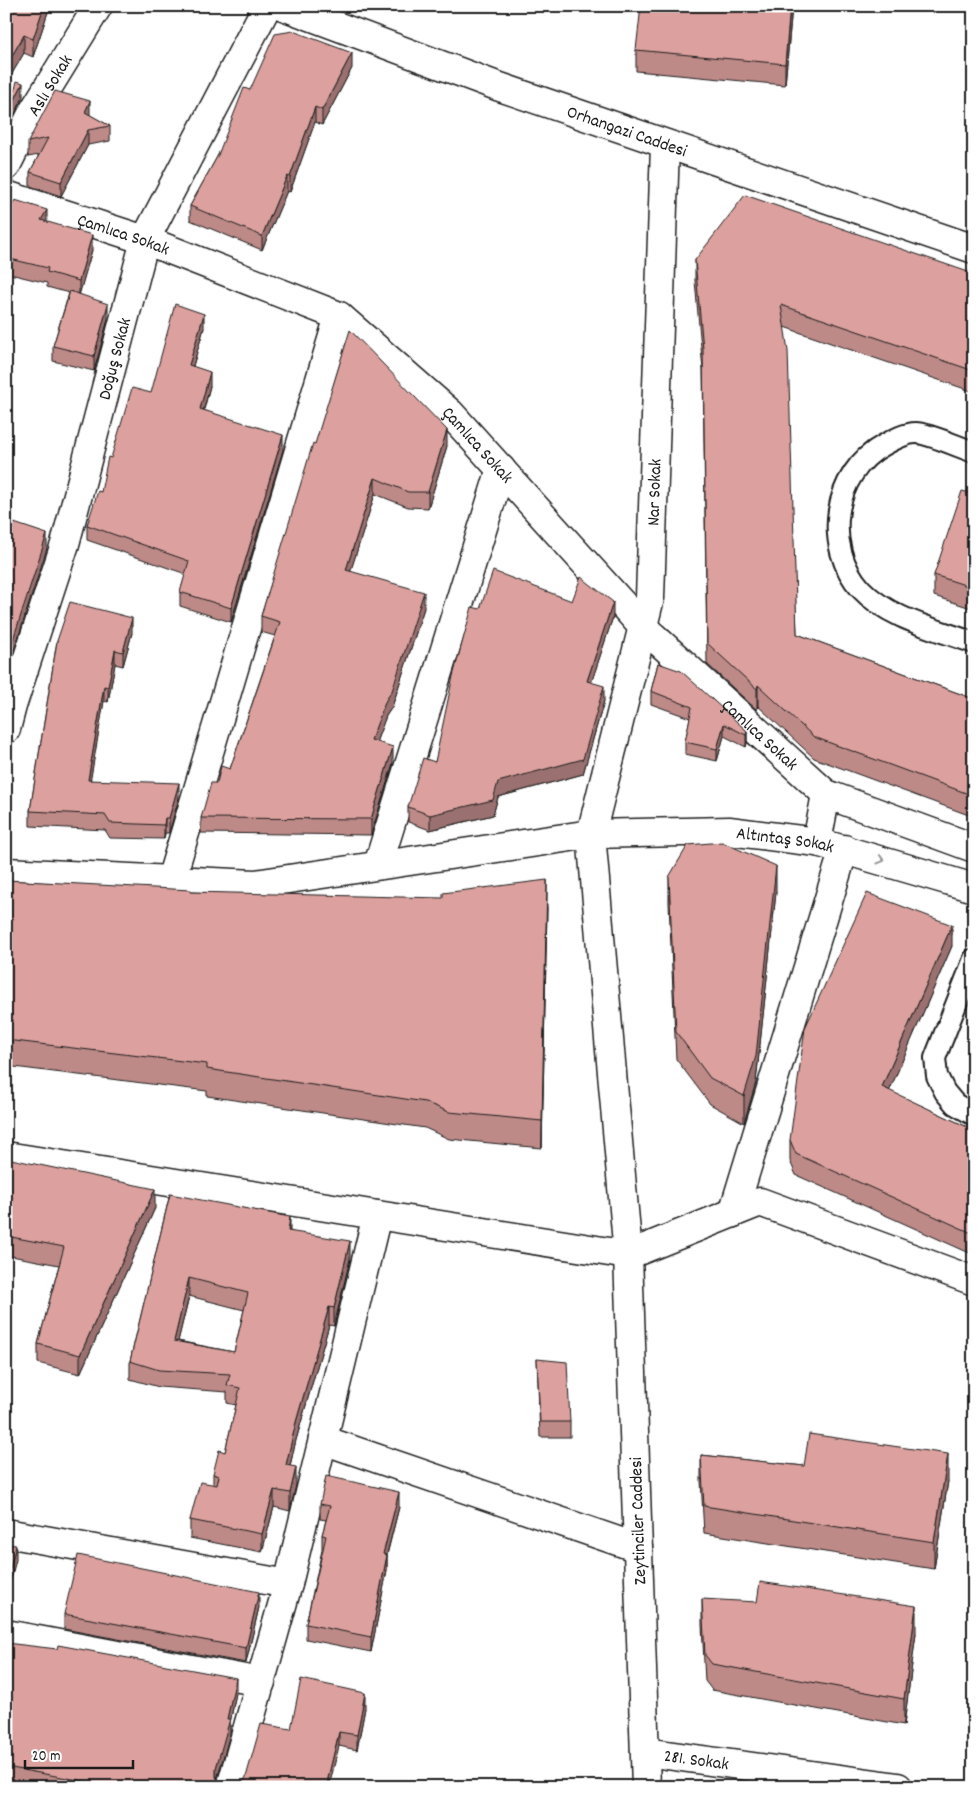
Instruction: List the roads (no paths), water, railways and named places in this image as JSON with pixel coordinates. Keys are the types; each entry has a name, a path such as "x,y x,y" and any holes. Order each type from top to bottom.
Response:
{"street":[{"name":"Aslı Sokak","path":"6,166 34,110 98,6"},
{"name":"Orhangazi Caddesi","path":"281,6 497,86 665,145 974,249"},
{"name":"Doğuş Sokak","path":"8,713 65,544 145,240 281,6"},
{"name":"Nar Sokak","path":"591,834 650,598 665,145"},
{"name":"Çamlıca Sokak","path":"6,195 145,240 339,316 450,413 643,627 826,794"},
{"path":"171,880 339,316"},
{"path":"378,866 500,469"},
{"path":"817,842 826,794 974,848"},
{"name":"Altıntaş Sokak","path":"6,872 256,884 591,834 729,831 817,842 844,848 974,888"},
{"name":"Zeytinciler Caddesi","path":"591,834 628,1255 646,1787"},
{"path":"733,1213 844,848"},
{"path":"6,1156 628,1255 760,1202 974,1281"},
{"path":"231,1787 288,1584 377,1215"},
{"path":"323,1440 638,1548"},
{"path":"6,1533 288,1584"},
{"path":"6,1634 261,1682"},
{"name":"281. Sokak","path":"645,1752 898,1787"}],"lane":[{"path":"974,452 916,433 895,438 878,448 862,462 848,480 840,502 837,526 840,550 848,571 861,589 878,604 896,614 974,644"},
{"path":"974,959 935,1058 937,1076 945,1092 955,1104 974,1115"}]}
